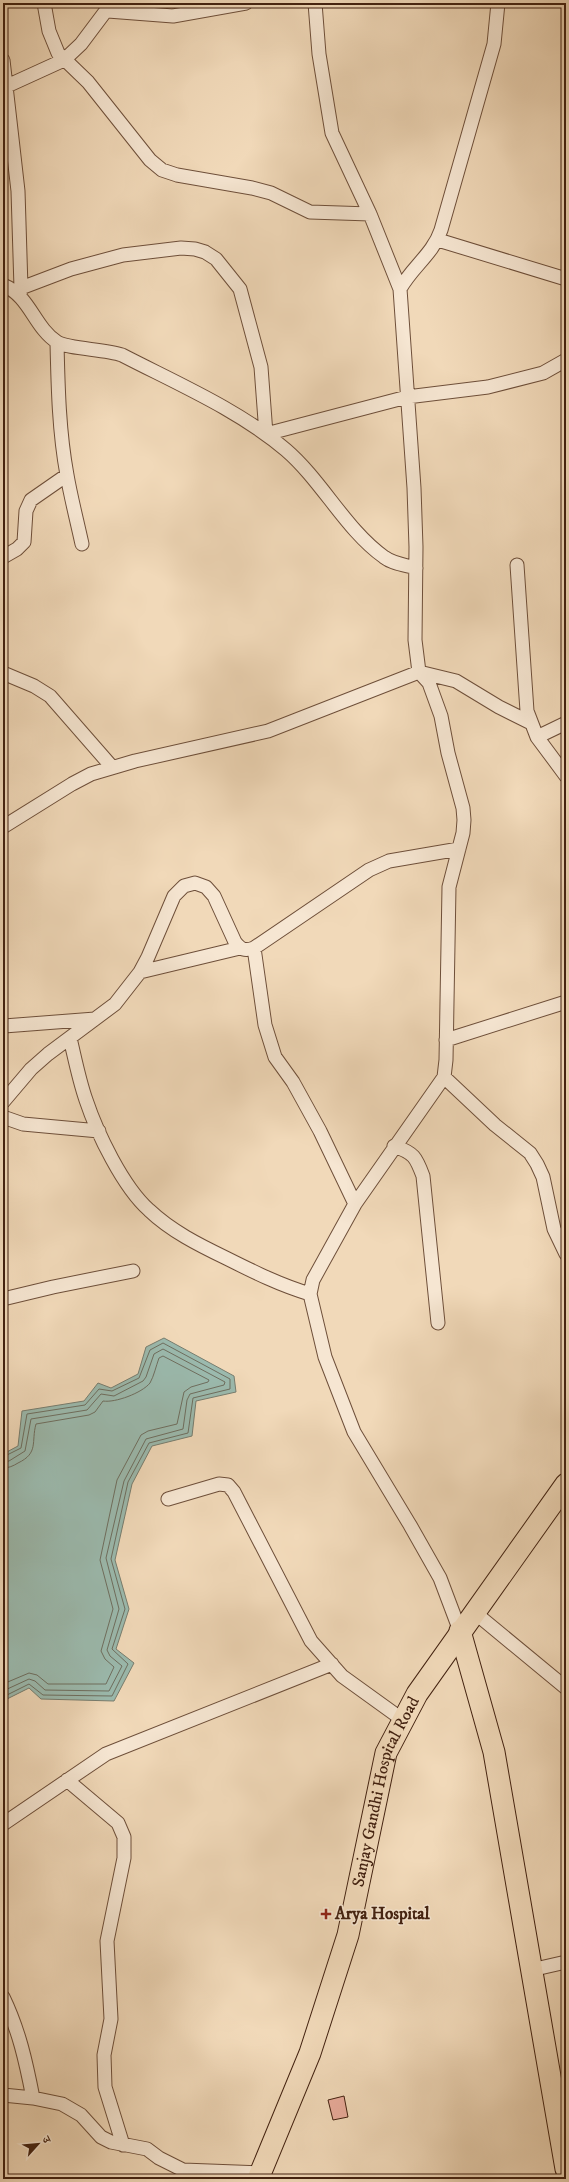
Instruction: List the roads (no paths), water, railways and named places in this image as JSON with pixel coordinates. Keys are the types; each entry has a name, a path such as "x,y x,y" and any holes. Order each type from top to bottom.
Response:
{"main road":[{"name":"Sanjay Gandhi Hospital Road","path":"259,2176 310,2054 346,1943 386,1753 417,1694 460,1631 566,1484"},
{"path":"460,1631 494,1752 566,2169"}],"street":[{"path":"44,3 49,31 55,47 64,60 88,82 150,160 162,170 177,175 252,188 271,193 310,212 370,214"},
{"path":"7,86 64,60 81,44 110,7 173,16 246,3"},
{"path":"316,3 319,54 332,133 370,214 400,289 414,488 416,568 415,640 419,672 429,683 435,695 463,808 463,833 449,892 444,1077 394,1146 355,1204 313,1280 310,1294 325,1357 354,1432 440,1578 460,1631"},
{"path":"400,289 438,240 494,44 498,3"},
{"path":"3,60 7,86 7,116 18,191 21,292 49,335 57,343 68,346 110,351 122,355 198,394 266,434 286,450 324,489 370,545 385,558 396,563 416,568"},
{"path":"438,240 566,279"},
{"path":"3,285 21,292 71,269 123,255 181,248 196,249 205,252 216,259 240,288 262,374 266,434"},
{"path":"57,343 60,412 67,475 82,544"},
{"path":"266,434 407,397 488,387 543,373 566,360"},
{"path":"3,557 17,549 24,542 26,512 31,500 67,475"},
{"path":"517,565 527,711 536,737 566,776"},
{"path":"3,827 72,784 91,774 112,767 268,731 419,672 456,681 499,707 531,723"},
{"path":"3,673 34,686 50,696 112,767"},
{"path":"536,737 566,723"},
{"path":"140,972 240,948 247,950 254,948 369,870 389,861 459,849"},
{"path":"3,1102 32,1069 115,1004 140,972 174,896 184,886 195,883 206,887 214,896 240,948"},
{"path":"254,948 265,1025 275,1057 293,1082 320,1131 355,1204"},
{"path":"446,1040 566,1002"},
{"path":"4,1026 94,1019"},
{"path":"70,1038 86,1101 99,1131 132,1192 148,1210 166,1225 201,1246 282,1286 310,1294"},
{"path":"444,1077 495,1125 530,1153 543,1177 554,1229 566,1254"},
{"path":"3,1117 24,1124 99,1131"},
{"path":"394,1146 410,1151 417,1159 424,1176 438,1322"},
{"path":"3,1299 53,1287 133,1271"},
{"path":"168,1499 219,1484 228,1485 234,1492 311,1641 342,1676 403,1720"},
{"path":"474,1612 566,1688"},
{"path":"3,1824 106,1754 332,1664"},
{"path":"68,1780 118,1823 124,1837 124,1858 107,1941 111,2019 104,2055 105,2087 123,2144"},
{"path":"532,1970 566,1962"},
{"path":"3,1997 14,2018 24,2049 33,2098"},
{"path":"3,2095 33,2098 62,2104 81,2115 101,2136 111,2142 147,2149 159,2158 183,2170 259,2176"}],"water":[{"path":"164,1338 234,1376 236,1392 196,1401 192,1436 152,1446 132,1484 115,1560 129,1609 116,1649 134,1663 114,1701 41,1699 29,1688 3,1701 3,1454 18,1446 22,1411 84,1401 98,1383 111,1388 138,1374 146,1347"}],"place":[{"name":"Arya Hospital","path":"326,1914"}]}
